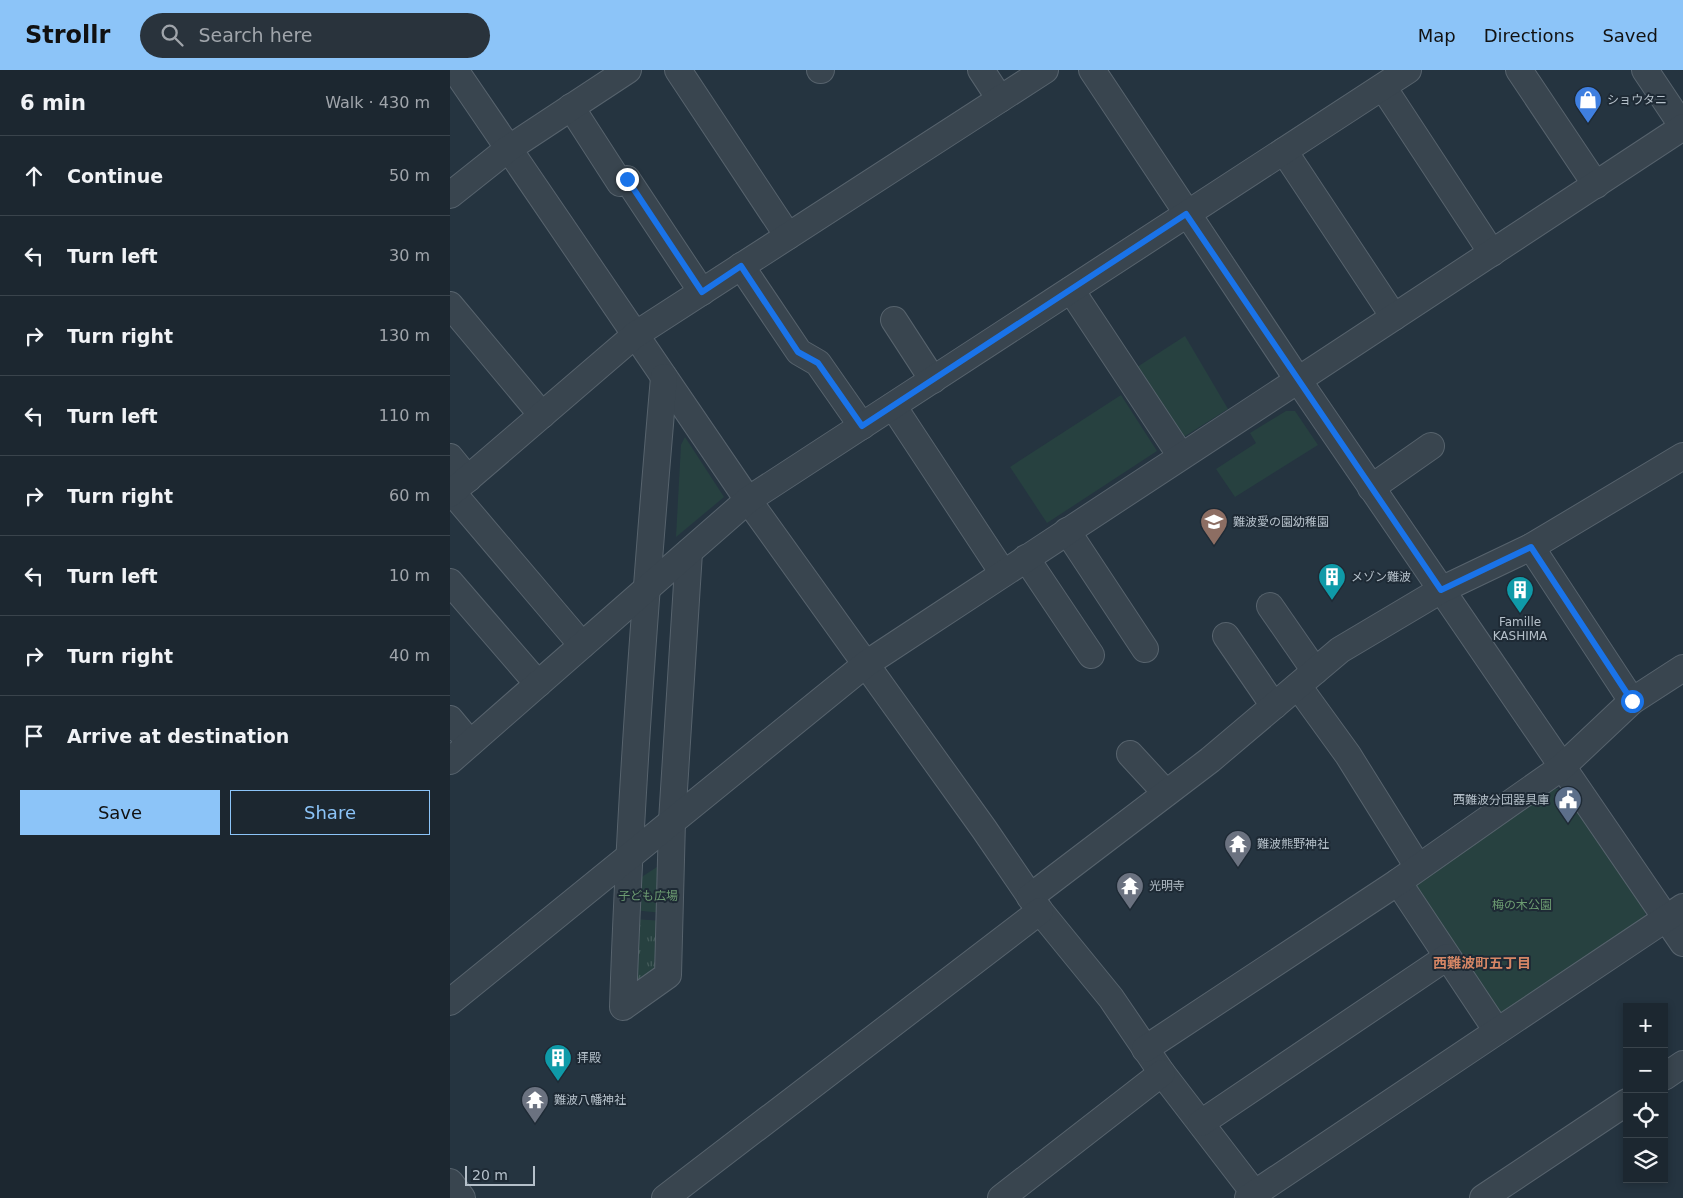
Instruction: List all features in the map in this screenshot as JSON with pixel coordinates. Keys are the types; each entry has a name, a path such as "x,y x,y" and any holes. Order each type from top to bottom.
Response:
{"street":[{"path":"455,70 748,500 984,828 1035,904 1111,998 1162,1073 1253,1197 1674,912"},
{"path":"450,195 508,149 628,70"},
{"path":"678,70 788,236"},
{"path":"980,70 1000,99"},
{"path":"456,488 635,335 1045,70"},
{"path":"1092,70 1186,214 1562,767 1674,912 1683,943"},
{"path":"450,761 748,500 1408,70"},
{"path":"1519,70 1596,185"},
{"path":"450,1002 866,664 1683,127 1645,70"},
{"path":"1382,87 1492,253"},
{"path":"571,108 620,183 627,179 702,292"},
{"path":"1284,151 1394,317"},
{"path":"741,266 798,352 818,363 862,426"},
{"path":"1071,290 1181,456"},
{"path":"450,305 542,415"},
{"path":"894,320 933,380"},
{"path":"664,377 646,590 628,857 623,1007 668,974 672,821 689,552"},
{"path":"893,406 1003,573"},
{"path":"1371,488 1431,446"},
{"path":"666,1198 1035,904 1340,650 1441,590 1531,547 1683,456"},
{"path":"450,457 456,488 582,645"},
{"path":"1067,531 1146,649"},
{"path":"1531,547 1632,701"},
{"path":"1026,558 1091,655"},
{"path":"450,582 538,684"},
{"path":"1270,606 1306,679 1348,755 1418,867"},
{"path":"1226,636 1274,706"},
{"path":"1146,1049 1398,882 1562,767 1632,701 1683,668"},
{"path":"450,719 470,743"},
{"path":"1130,754 1166,793"},
{"path":"1398,882 1497,1031"},
{"path":"1200,1123 1448,957"},
{"path":"1668,1074 1683,1064"},
{"path":"1002,1198 1162,1073"},
{"path":"1483,1198 1623,1105"},
{"path":"450,1182 462,1198"}],"green space":[{"path":"1185,336 1228,409 1179,440 1131,371"},
{"path":"1121,395 1157,451 1047,523 1010,467"},
{"path":"1286,411 1295,411 1318,445 1235,497 1216,469 1256,443 1250,433"},
{"path":"685,437 724,497 676,537 681,445"},
{"name":"梅の木公園","path":"1553,789 1563,789 1646,910 1645,917 1500,1016 1413,882"},
{"name":"子ども広場","path":"663,863 662,913 633,910 634,882"},
{"path":"634,919 662,921 661,970 633,989"}],"place":[{"name":"ショウタニ","path":"1588,124"},
{"name":"難波愛の園幼稚園","path":"1214,546"},
{"name":"メゾン難波","path":"1332,601"},
{"name":"Famille KASHIMA","path":"1520,614"},
{"name":"西難波分団器具庫","path":"1568,824"},
{"name":"難波熊野神社","path":"1238,868"},
{"name":"光明寺","path":"1130,910"},
{"name":"拝殿","path":"558,1082"},
{"name":"難波八幡神社","path":"535,1124"}],"district":[{"name":"西難波町五丁目","path":"1482,963"}],"route":[{"path":"627,179 702,292 741,266 798,352 818,363 862,426 1186,214 1441,590 1531,547 1632,701"}]}
